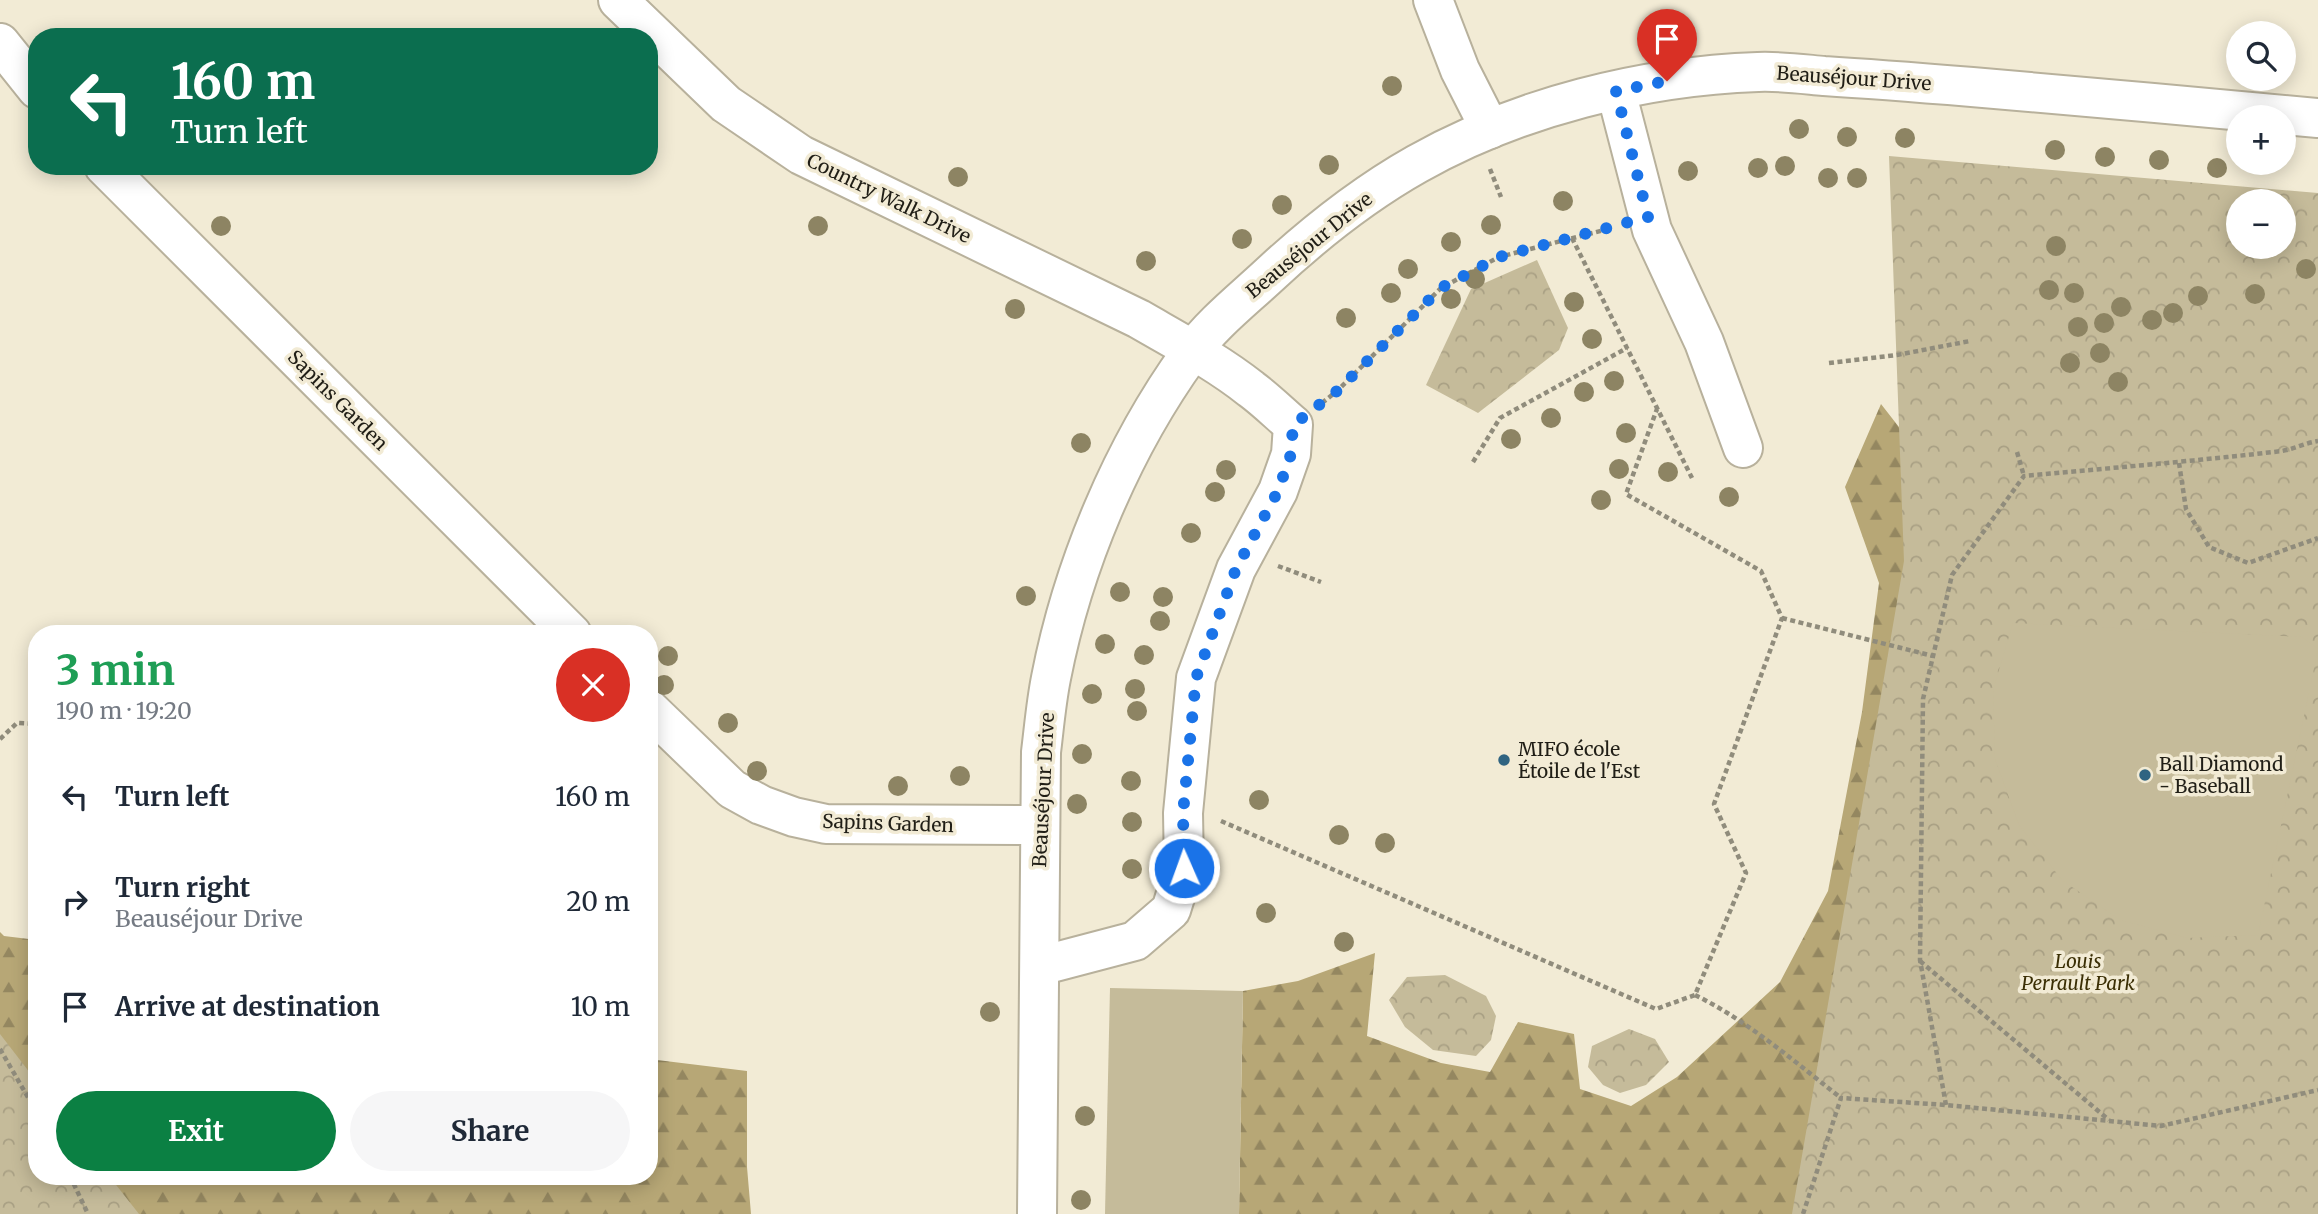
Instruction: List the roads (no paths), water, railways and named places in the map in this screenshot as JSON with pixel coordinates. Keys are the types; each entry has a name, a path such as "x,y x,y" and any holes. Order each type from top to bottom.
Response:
{"street":[{"name":"Country Walk Drive","path":"618,0 647,28"},
{"path":"1433,0 1460,70 1490,130"},
{"name":"Country Walk Drive","path":"658,39 726,104 801,155 1139,319 1193,349 1251,388 1293,425 1291,454 1278,491 1236,569 1196,678 1183,813 1184,868 1171,910 1135,941 1040,966"},
{"path":"0,43 28,78"},
{"name":"Beauséjour Drive","path":"1037,1214 1041,752 1051,679 1068,608 1090,539 1135,444 1168,386 1193,349 1291,254 1354,204 1418,163 1544,108 1667,81 1759,72 1897,80 2318,118"},
{"path":"1616,91 1652,230 1704,342 1743,448"},
{"name":"Sapins Garden","path":"113,175 563,625"},
{"name":"Sapins Garden","path":"658,718 732,789 761,805 794,817 826,824 1039,825"}],"place":[{"name":"MIFO école Étoile de l'Est","path":"1504,760"},
{"name":"Ball Diamond - Baseball","path":"2145,775"}],"park label":[{"name":"Louis Perrault Park","path":"2078,972"}]}
